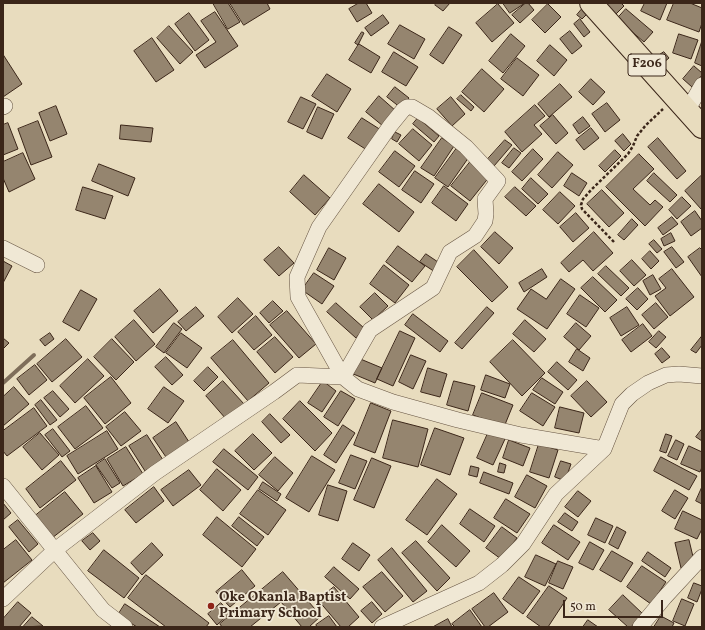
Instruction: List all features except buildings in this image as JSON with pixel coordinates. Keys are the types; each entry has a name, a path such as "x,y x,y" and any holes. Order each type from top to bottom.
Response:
{"main road":[{"name":"F206","path":"591,3 702,128"}],"street":[{"path":"681,104 702,85"},
{"path":"343,378 370,330 433,288 450,252 475,236 484,221 486,214 485,199 498,181 466,147 429,117 412,107 407,107 403,110 390,126 319,227 297,277 298,297 343,378 358,389 393,402 458,420 521,435 604,450"},
{"path":"3,248 37,265"},
{"path":"382,627 479,583 502,565 522,544 556,494 604,450 622,404 632,394 648,383 666,375 679,374 702,376"},
{"path":"3,599 55,550 155,473 297,375 343,378"},
{"path":"3,486 103,610 125,627"},
{"path":"640,627 702,557"}],"path":[{"path":"614,242 582,209 581,205 583,199 628,154 637,136 646,125 681,104"}],"waterway":[{"path":"3,383 34,355"}],"place":[{"name":"Oke Okanla Baptist Primary School","path":"211,606"}]}
